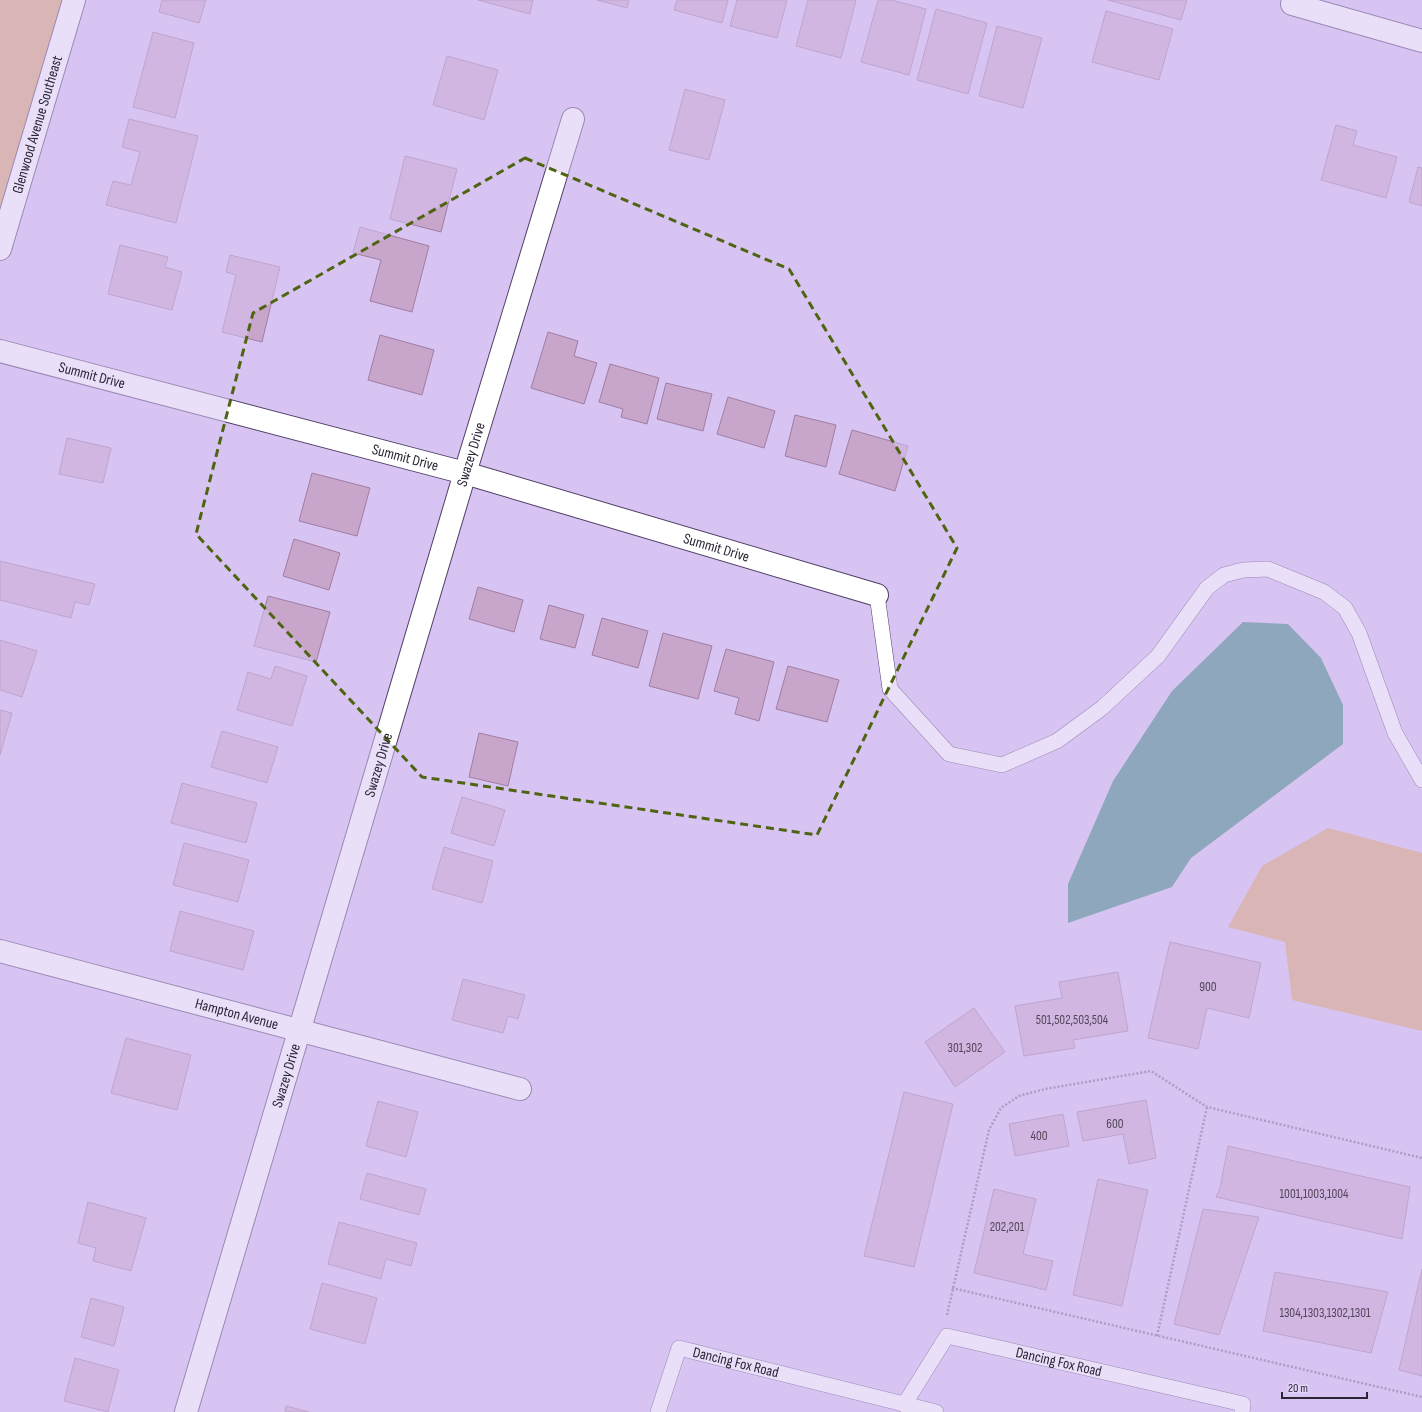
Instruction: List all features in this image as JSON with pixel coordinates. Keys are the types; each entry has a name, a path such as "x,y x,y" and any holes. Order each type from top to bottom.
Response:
{"street":[{"name":"Glenwood Avenue Southeast","path":"0,250 74,0"},
{"path":"1292,4 1422,41"},
{"name":"Swazey Drive","path":"186,1412 465,473 573,119"},
{"name":"Summit Drive","path":"0,351 465,473 877,595"},
{"name":"Hampton Avenue","path":"0,951 520,1089"}],"lane":[{"path":"877,595 890,689 949,754 1002,765 1057,741 1102,708 1158,656 1207,588 1224,575 1243,570 1268,570 1324,592 1344,608 1359,633 1395,734 1422,780"},
{"path":"904,1405 947,1336"},
{"name":"Dancing Fox Road","path":"947,1336 1243,1404 1242,1412"},
{"name":"Dancing Fox Road","path":"658,1412 679,1348 936,1412"}],"path":[{"path":"947,1336 947,1311 988,1130 1001,1108 1019,1096 1045,1089 1151,1071 1207,1107 1422,1158"},
{"path":"1157,1336 1207,1107"},
{"path":"952,1288 1422,1397"}],"highlighted area":[{"path":"525,158 789,269 957,548 817,835 422,777 196,534 253,313"}],"shaded area":[{"path":"0,0 74,0 0,250"},
{"path":"1243,622 1288,624 1321,658 1343,705 1343,744 1191,858 1172,887 1068,923 1068,884 1113,781 1172,691"},
{"path":"1328,828 1422,853 1422,1031 1292,1000 1285,942 1228,927 1262,866"}],"building":[{"path":"162,0 206,0 199,23 159,12"},
{"path":"478,0 533,0 530,14"},
{"path":"597,0 629,0 627,8"},
{"path":"677,0 728,0 722,23 674,10"},
{"path":"737,0 787,0 777,38 730,26"},
{"path":"808,0 856,0 841,58 796,46"},
{"path":"878,0 891,0 926,9 909,75 861,62"},
{"path":"1108,0 1187,0 1181,20"},
{"path":"936,9 987,23 968,94 917,80"},
{"path":"1106,11 1173,29 1159,80 1092,62"},
{"path":"997,26 1042,38 1023,108 979,96"},
{"path":"153,32 194,43 175,118 133,107"},
{"path":"447,56 498,70 484,120 433,105"},
{"path":"685,89 725,100 709,160 669,150"},
{"path":"129,119 198,136 176,223 106,205 113,181 131,185 140,152 122,147"},
{"path":"1336,125 1357,131 1353,145 1397,157 1386,198 1321,180"},
{"path":"405,156 457,169 441,232 390,219"},
{"path":"1418,167 1422,168 1422,206 1409,202"},
{"path":"360,227 429,246 412,312 370,301 381,260 353,253"},
{"path":"120,245 168,257 165,267 182,272 172,310 108,294"},
{"path":"230,255 280,267 262,342 222,332 236,275 226,272"},
{"path":"548,332 578,341 574,356 597,363 584,404 531,388"},
{"path":"380,335 434,350 422,395 368,380"},
{"path":"610,364 659,378 647,424 621,417 623,409 599,402"},
{"path":"666,383 712,394 703,431 657,419"},
{"path":"728,397 775,411 764,448 717,434"},
{"path":"795,415 836,425 826,467 785,456"},
{"path":"852,430 908,446 895,491 839,474"},
{"path":"67,438 111,448 103,483 59,474"},
{"path":"312,473 370,488 357,536 299,521"},
{"path":"294,539 340,553 329,590 283,576"},
{"path":"0,561 95,584 89,605 75,602 71,618 0,600"},
{"path":"478,587 523,600 514,632 469,619"},
{"path":"268,596 330,612 316,662 254,646"},
{"path":"549,605 584,615 575,648 540,639"},
{"path":"602,618 648,631 638,668 592,655"},
{"path":"663,633 712,646 698,699 649,686"},
{"path":"0,640 37,651 22,697 0,690"},
{"path":"726,649 774,662 759,721 735,714 739,698 714,691"},
{"path":"275,666 307,676 292,726 237,710 248,672 271,679"},
{"path":"788,666 839,680 827,722 776,709"},
{"path":"0,710 12,713 0,755"},
{"path":"222,731 278,747 267,783 211,767"},
{"path":"479,733 518,742 508,786 469,777"},
{"path":"182,783 257,803 246,843 171,823"},
{"path":"462,797 505,810 494,846 451,833"},
{"path":"184,843 249,860 238,902 173,885"},
{"path":"444,847 493,861 482,903 432,889"},
{"path":"180,911 254,931 243,970 170,951"},
{"path":"1170,942 1261,963 1249,1018 1207,1008 1198,1049 1148,1038"},
{"path":"1118,972 1128,1031 1073,1040 1075,1048 1024,1056 1015,1006 1062,998 1059,982"},
{"path":"463,979 525,995 518,1019 508,1016 503,1033 452,1020"},
{"path":"974,1008 1005,1052 955,1087 925,1042"},
{"path":"126,1038 191,1055 177,1110 111,1093"},
{"path":"904,1092 953,1104 914,1267 864,1256"},
{"path":"1146,1100 1156,1158 1129,1164 1123,1134 1083,1141 1077,1112"},
{"path":"378,1101 418,1112 406,1157 366,1146"},
{"path":"1063,1114 1069,1146 1015,1156 1009,1124"},
{"path":"1228,1146 1410,1187 1402,1239 1216,1197 1220,1188"},
{"path":"367,1173 426,1189 419,1215 360,1199"},
{"path":"1098,1179 1148,1190 1122,1306 1073,1295"},
{"path":"994,1189 1036,1199 1023,1254 1053,1261 1046,1290 974,1273"},
{"path":"88,1202 146,1218 131,1271 93,1261 96,1248 78,1243"},
{"path":"1203,1209 1259,1217 1219,1335 1174,1324"},
{"path":"339,1222 417,1243 411,1266 386,1259 381,1279 328,1264"},
{"path":"1422,1269 1422,1376 1399,1370"},
{"path":"1275,1272 1388,1292 1371,1353 1263,1331"},
{"path":"322,1283 377,1298 365,1344 310,1329"},
{"path":"91,1298 124,1307 114,1346 81,1337"},
{"path":"75,1358 119,1370 108,1412 64,1401"},
{"path":"286,1406 309,1412 285,1412"}]}
